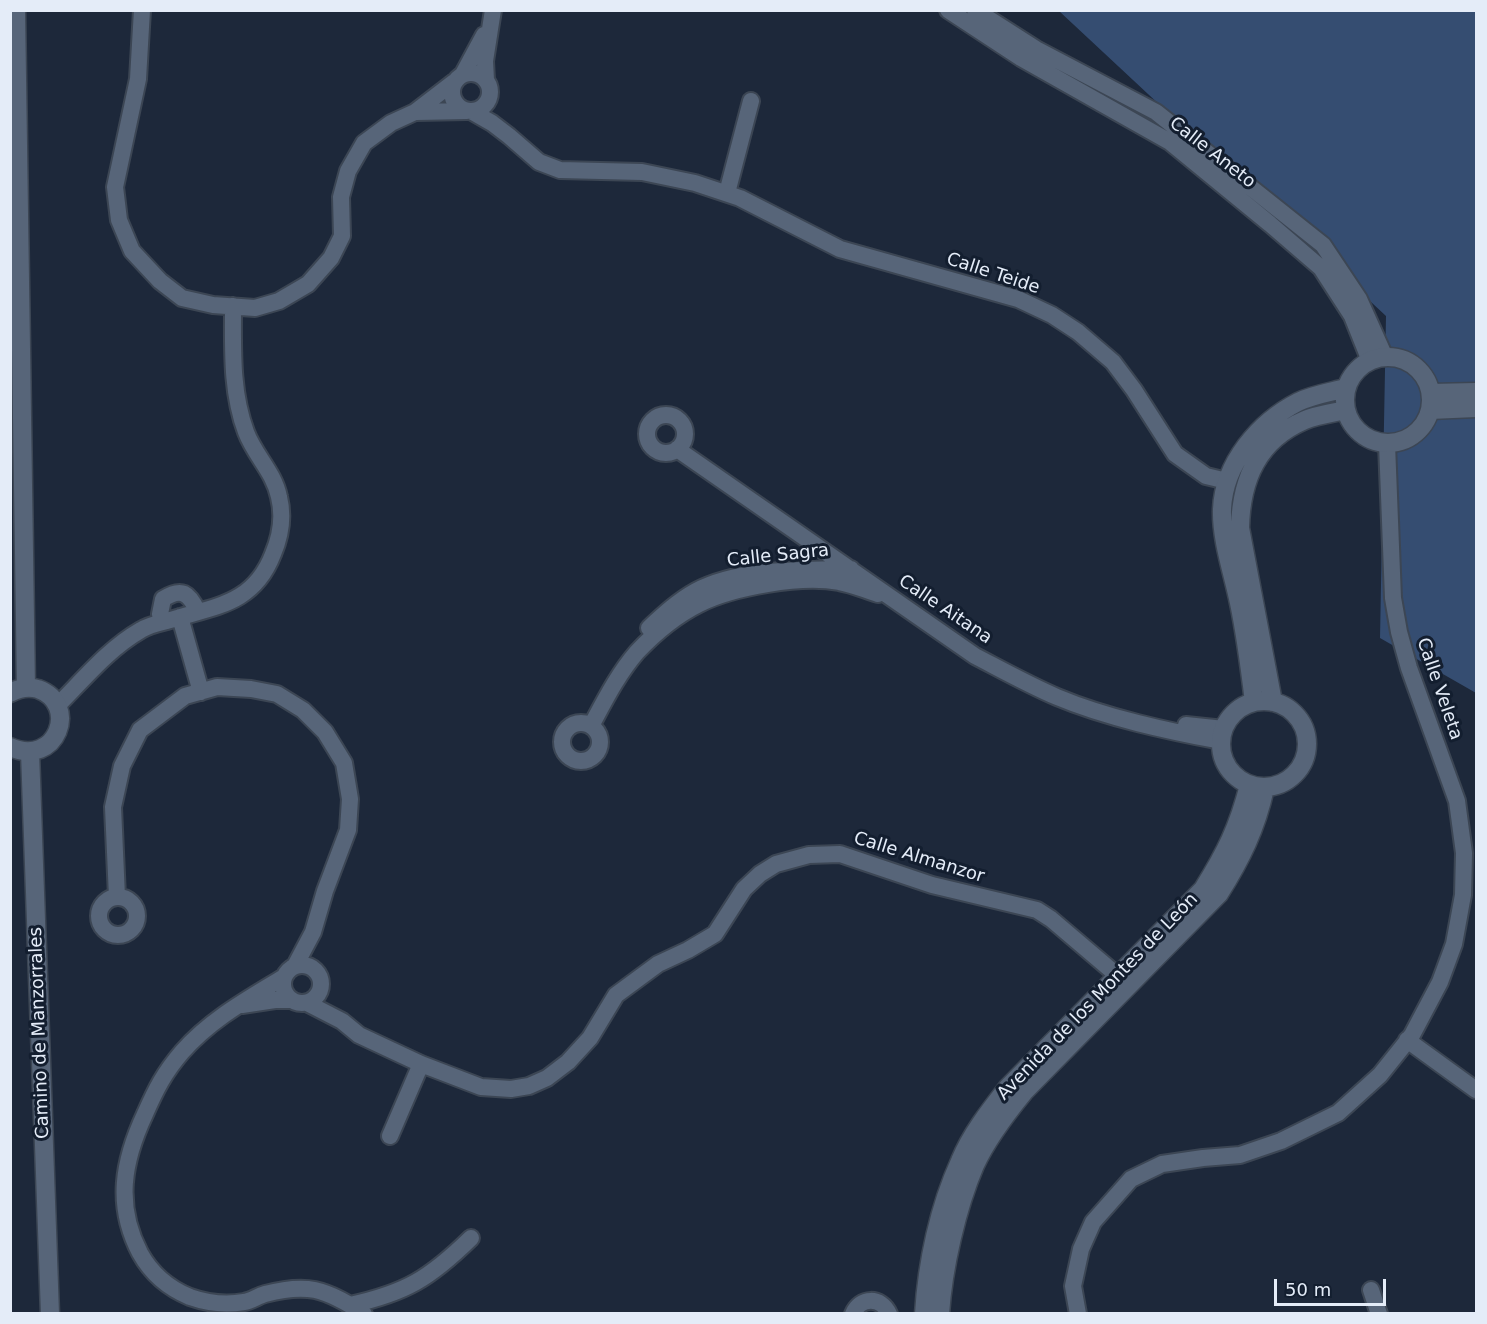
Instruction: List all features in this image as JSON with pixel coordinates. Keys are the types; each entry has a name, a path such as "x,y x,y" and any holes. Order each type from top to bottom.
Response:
{"street":[{"path":"10,747 30,752 40,750 56,736 60,726 57,706 44,692 18,691 16,10"},
{"path":"142,10 138,79 115,187 119,220 132,251 160,281 182,298 213,305 255,308 279,301 308,284 331,258 342,236 341,197 348,171 364,143 391,123 416,112 459,78 476,73 488,88 483,107 469,111 416,112"},
{"name":"Calle Aneto","path":"948,10 1021,58 1170,142 1321,268 1378,359"},
{"name":"Calle Aneto","path":"975,10 1036,49 1156,112 1323,245 1359,299 1378,359"},
{"name":"Calle Teide","path":"459,78 492,17"},
{"name":"Calle Teide","path":"492,17 484,61 488,88 509,136"},
{"path":"459,78 452,87 453,100 461,109 469,111"},
{"path":"727,193 751,101"},
{"name":"Calle Teide","path":"469,111 492,123 539,162 560,170 642,172 695,183 740,198 840,249 1018,299 1052,315 1078,332 1113,362 1175,453 1206,476 1227,481"},
{"path":"57,706 110,651 143,628 225,605 245,594 267,568 282,525 279,497 273,476 247,434 238,405 233,365 233,306"},
{"path":"1398,358 1410,363 1427,381 1430,401 1425,424 1415,434 1402,441 1387,444 1373,441 1360,434 1351,423 1344,399 1346,388 1352,377 1360,368 1378,359 1398,358"},
{"path":"1254,702 1247,645 1225,534 1222,509 1227,481 1236,462 1253,438 1272,418 1300,401 1346,388"},
{"path":"1430,401 1476,392"},
{"path":"1430,401 1476,408"},
{"path":"1273,702 1240,528 1240,506 1245,482 1257,459 1285,429 1308,419 1346,410"},
{"name":"Calle Veleta","path":"1078,1314 1073,1286 1081,1249 1093,1222 1131,1179 1162,1164 1240,1155 1281,1141 1338,1113 1380,1075 1407,1040 1440,982 1454,944 1463,895 1464,853 1457,801 1409,668 1399,632 1393,598 1387,444"},
{"name":"Calle Aitana","path":"681,445 824,562 857,569 965,640 1057,687 1222,735"},
{"name":"Calle Sagra","path":"587,724 638,651 670,623 699,604 742,589 799,580 824,562 857,569"},
{"name":"Calle Sagra","path":"824,562 838,582 894,600"},
{"name":"Calle Aitana","path":"857,569 894,600 975,656 1059,698 1167,731 1222,735"},
{"path":"162,622 160,614 163,599 177,592 184,593 192,599 198,612"},
{"path":"180,617 201,692"},
{"name":"Calle Almanzor","path":"117,897 113,807 122,766 140,730 185,696 217,687 277,694 303,710 325,732 344,763 350,800 348,830 325,891 313,932 290,971"},
{"path":"1254,702 1273,702 1286,707 1297,716 1308,741 1306,755 1301,768 1285,782 1257,786 1237,778 1228,768 1222,755 1222,735 1236,712 1254,702"},
{"name":"Camino de Manzorrales","path":"30,752 50,1314"},
{"name":"Avenida de los Montes de León","path":"924,1314 926,1288 942,1213 960,1160 987,1113 1008,1087 1203,889 1225,853 1257,786"},
{"name":"Avenida de los Montes de León","path":"940,1314 941,1292 958,1218 976,1165 1003,1118 1023,1092 1219,894 1241,858 1257,822 1257,786"},
{"name":"Calle Almanzor","path":"299,1001 342,1021 360,1035 421,1064 481,1087 529,1086 547,1078 568,1062 590,1038 616,995 658,964 715,934 744,889 760,874 776,864 809,855 840,854 932,885 1037,910 1051,919 1118,976"},
{"name":"Calle Almanzor","path":"313,932 319,980 342,1021"},
{"path":"236,1006 275,1000 299,1001 316,997 319,980 307,965 290,971 236,1006 198,1036 161,1078 137,1130 126,1162 123,1189 127,1223 148,1267 168,1286 190,1297 213,1303 245,1302 265,1294 315,1290 339,1298 357,1309 370,1300 419,1282 443,1265 471,1238"},
{"path":"290,971 284,990 299,1001"},
{"path":"1407,1040 1476,1090"},
{"path":"390,1136 421,1064"},
{"path":"1371,1290 1379,1314"},
{"path":"852,1314 858,1305 870,1300 882,1304 889,1314"}],"shaded area":[{"path":"1059,11 1476,11 1476,693 1380,638 1386,316"}]}
